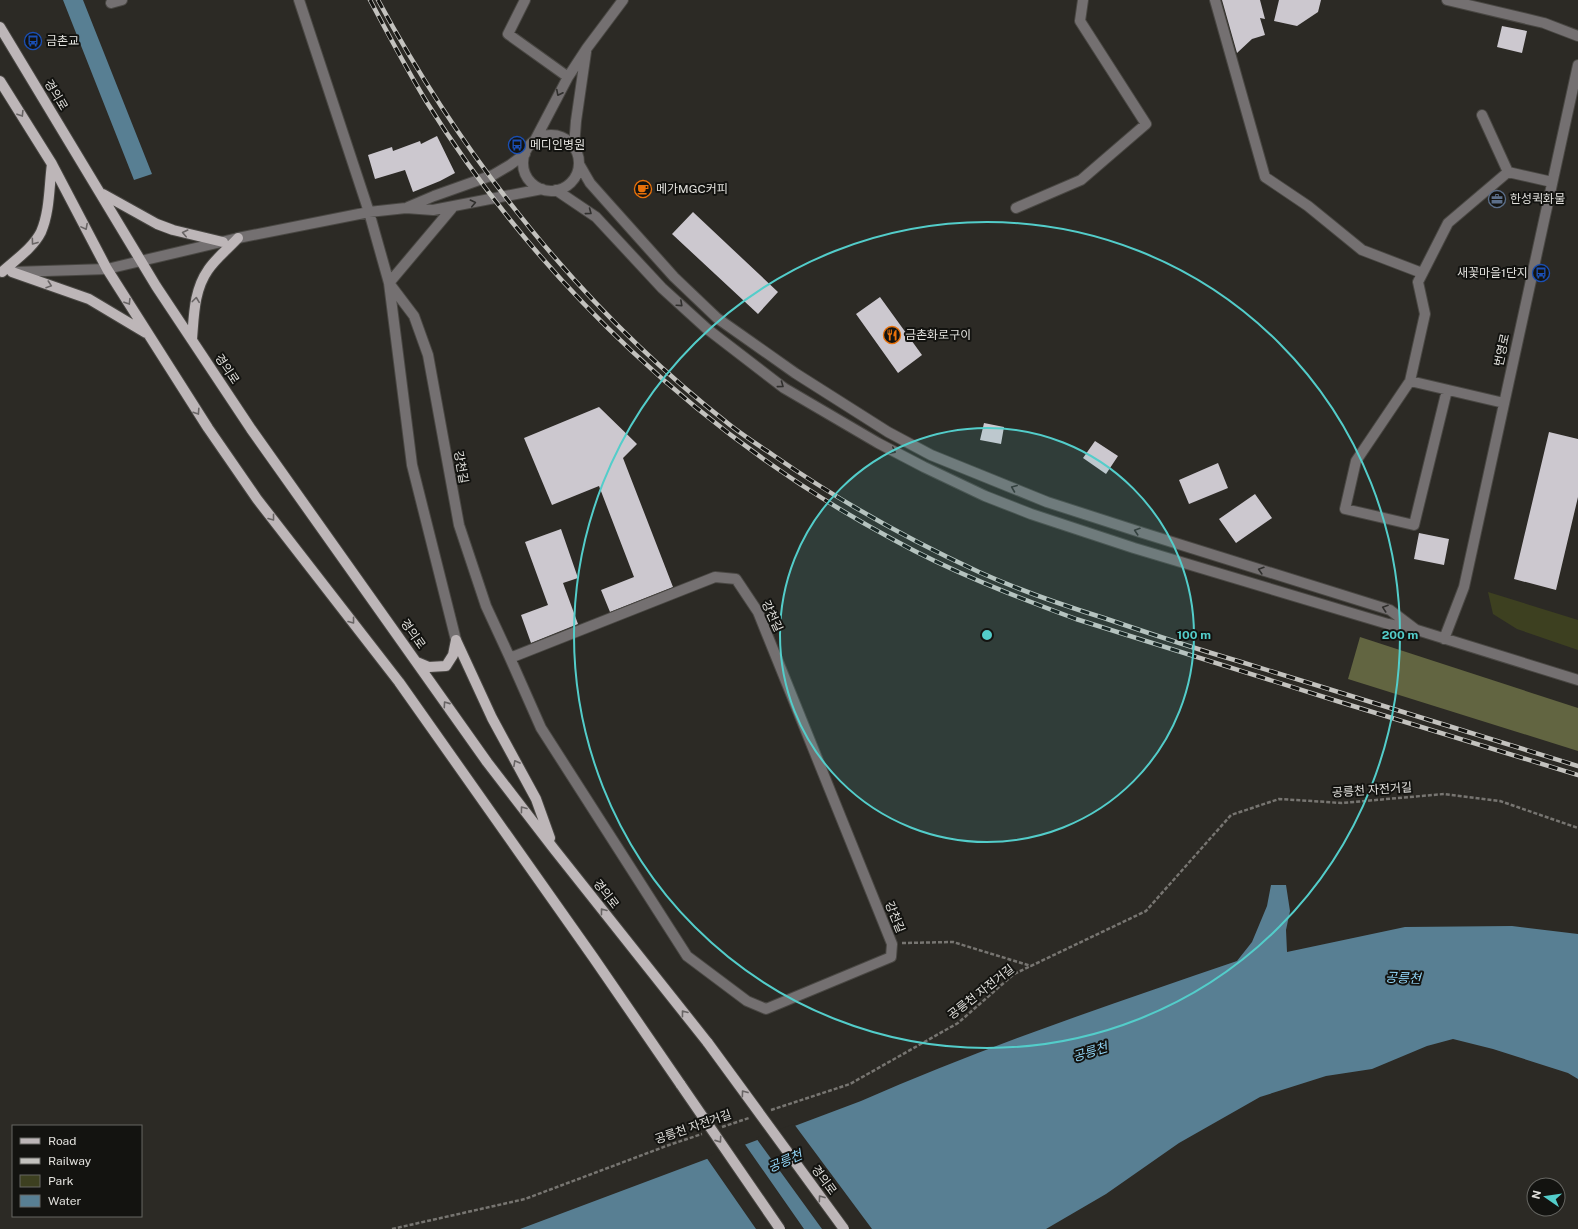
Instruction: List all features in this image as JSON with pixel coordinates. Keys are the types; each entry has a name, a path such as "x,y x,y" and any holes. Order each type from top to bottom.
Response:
{"main road":[{"name":"경의로","path":"0,27 156,286 251,429 487,762 708,1043 844,1229"},
{"path":"0,81 52,164 107,269 208,428 257,499 399,682 593,957 780,1229"},
{"path":"52,164 46,213 41,232 31,246 5,272 89,299 148,334"},
{"path":"101,194 157,224 173,230 223,242"},
{"path":"192,339 197,294 201,282 209,269 238,238"},
{"path":"417,662 429,667 446,666 453,655 456,640"},
{"path":"456,640 492,718 536,799 554,849"}],"street":[{"path":"111,3 122,0"},
{"path":"299,0 369,212 389,283 412,465 456,640"},
{"path":"525,0 508,34 568,77"},
{"path":"542,189 534,185 524,171 523,162 525,154 529,146 535,140 568,77 587,48 623,0"},
{"path":"1016,208 1081,180 1146,124 1080,21 1083,0"},
{"path":"1215,0 1265,177 1308,206 1362,250 1422,273"},
{"path":"1447,0 1544,23 1578,36"},
{"path":"574,147 576,121 587,48"},
{"name":"번영로","path":"1444,639 1464,587 1578,65"},
{"path":"1482,115 1508,172"},
{"path":"5,272 107,269 238,238 369,212 406,208 433,210 542,189 556,190 570,184 578,171 579,164 578,155 574,147 560,136 543,136 535,140"},
{"path":"406,208 493,174 510,165 525,154"},
{"path":"579,164 590,183 674,277 717,318 795,373 888,432 931,455 1047,502 1147,535 1390,610 1416,630"},
{"path":"1447,390 1414,525 1345,509 1356,461 1410,380 1425,314 1418,282 1422,273 1448,224 1508,172"},
{"path":"1508,172 1552,182"},
{"path":"556,190 596,217 668,293 706,328 784,388 878,443 924,467 985,496 1045,519 1134,548 1380,622 1416,630 1578,680"},
{"path":"389,283 453,207"},
{"name":"강천길","path":"389,283 414,316 428,355 459,525 486,606 541,728 687,956 747,1001 766,1009 891,957 892,944 758,612 736,579 715,577 510,658"},
{"path":"1410,380 1504,403"}],"path":[{"name":"공릉천 자전거길","path":"767,1112 850,1084 958,1023 1014,974 1146,911 1230,815 1280,799 1342,803 1444,794 1500,801 1578,828"},
{"path":"892,944 952,942 1032,966"},
{"name":"공릉천 자전거길","path":"721,1127 752,1117"},
{"name":"공릉천 자전거길","path":"392,1229 525,1200 706,1132"}],"green space":[{"path":"1488,592 1578,620 1578,650 1517,629 1493,614"},
{"path":"1360,637 1578,708 1578,751 1348,679"}],"water":[{"path":"63,0 83,0 152,174 134,180"},
{"name":"공릉천","path":"1271,885 1286,885 1290,911 1286,930 1287,952 1405,927 1512,926 1578,934 1578,1079 1568,1073 1493,1049 1453,1039 1427,1046 1372,1069 1326,1076 1260,1097 1179,1143 1106,1194 1046,1229 520,1229 861,1101 1001,1044 1237,961 1252,942 1267,906"}],"pier":[{"path":"794,1124 872,1229 822,1229 756,1138"},
{"path":"744,1143 804,1229 756,1229 706,1157"}],"building":[{"path":"1222,0 1260,0 1265,19 1260,18 1265,35 1252,39 1237,53"},
{"path":"1279,0 1321,0 1318,12 1297,26 1274,21"},
{"path":"1502,26 1527,31 1522,53 1497,47"},
{"path":"437,136 455,173 413,192 405,170 375,179 368,155 392,147 393,151 420,141 421,144"},
{"path":"693,212 778,292 758,314 672,234"},
{"path":"880,297 922,355 898,373 856,314"},
{"path":"599,407 637,444 623,458 673,587 610,612 601,590 634,577 599,486 552,505 524,438"},
{"path":"984,423 1004,427 1001,444 980,440"},
{"path":"1549,432 1578,439 1578,497 1556,590 1514,579"},
{"path":"1095,441 1118,456 1106,474 1083,458"},
{"path":"1218,463 1228,488 1189,504 1179,480"},
{"path":"1255,494 1272,518 1236,543 1219,519"},
{"path":"561,529 578,578 563,583 578,624 531,643 521,615 548,605 525,542"},
{"path":"1419,533 1449,539 1444,565 1414,559"}],"railway":[{"path":"370,0 404,64 426,101 471,168 520,232 574,293 632,351 692,405 757,454 824,499 894,540 938,563 1006,592 1076,619 1578,775"},
{"path":"378,0 412,60 450,119 490,176 532,231 578,283 626,333 677,381 730,425 822,488 873,518 952,559 979,572 1041,597 1187,646 1578,766"}],"place":[{"name":"금촌교","path":"33,41"},
{"name":"메디인병원","path":"517,145"},
{"name":"메가MGC커피","path":"643,189"},
{"name":"한성퀵화물","path":"1497,199"},
{"name":"새꽃마을1단지","path":"1541,273"},
{"name":"금촌화로구이","path":"892,335"}]}
